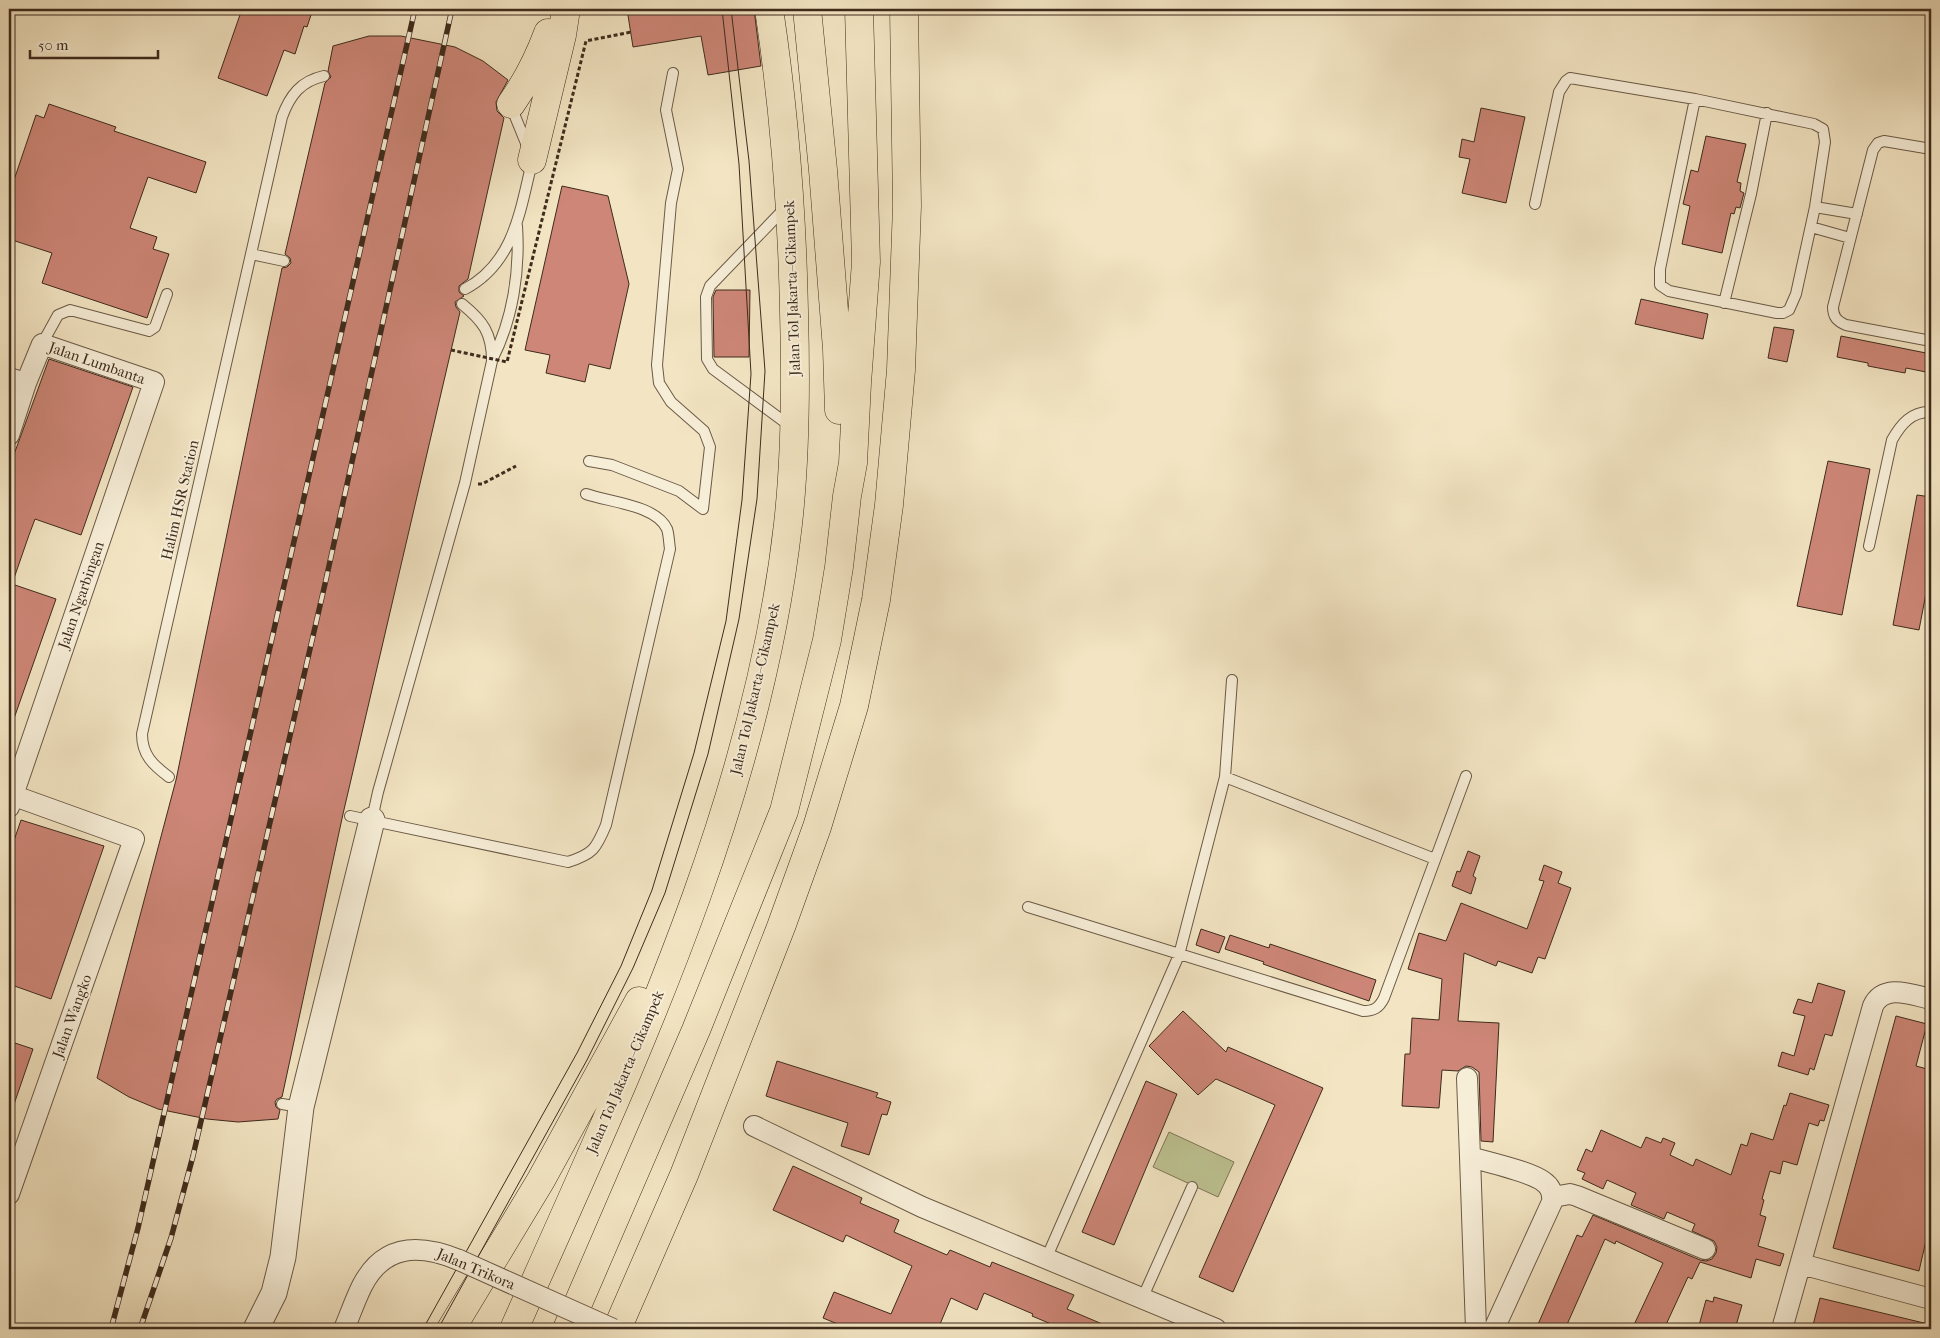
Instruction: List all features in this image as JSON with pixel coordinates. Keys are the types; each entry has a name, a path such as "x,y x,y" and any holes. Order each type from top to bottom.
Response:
{"highway":[{"path":"509,104 527,81 536,64 548,32 550,9"},
{"path":"532,160 562,35 566,9"},
{"name":"Jalan Tol Jakarta–Cikampek","path":"514,1329 658,998 705,871 745,740 767,649 788,525 795,430 790,202 769,9"},
{"path":"808,9 815,72 837,349 841,464 847,496"},
{"path":"567,1329 696,1030 784,811 827,640 853,463 866,262 859,9"},
{"path":"617,1329 684,1175 781,927 817,827 854,706 876,600 889,506 901,370 907,206 904,9"},
{"path":"451,1329 541,1180 597,1080 705,871"}],"street":[{"name":"Jalan Lumbanta","path":"9,436 17,380 42,344 154,382"},
{"name":"Jalan Ngarbingan","path":"10,799 154,382"},
{"name":"Jalan Wangko","path":"9,1194 134,839 10,799"},
{"path":"265,1327 283,1257 297,1146 291,1105 361,818"},
{"path":"1782,1329 1873,1006 1879,997 1888,992 1931,999"},
{"path":"1467,1078 1476,1329"},
{"path":"754,1126 922,1207 1216,1329"},
{"path":"1470,1157 1540,1179 1550,1187 1553,1197 1494,1329"},
{"path":"1553,1197 1570,1194 1577,1196 1705,1249"},
{"name":"Jalan Trikora","path":"344,1329 363,1284 372,1270 384,1260 397,1253 412,1249 426,1249 459,1260 613,1329"},
{"path":"1801,1264 1931,1299"}],"lane":[{"path":"589,461 612,465 679,491 703,510 710,447 704,431 671,402 659,383 656,365 671,203 678,169 666,110 673,73"},
{"name":"Halim HSR Station","path":"169,777 150,761 144,752 142,734 282,117 287,104 301,86 313,79 324,76"},
{"path":"1535,204 1559,92 1566,80 1575,78 1694,99 1814,124 1823,129 1826,142 1816,207 1796,294 1789,310 1777,313 1724,303 1669,291 1660,285 1660,270 1694,99"},
{"path":"465,289 492,270 508,245 517,222 532,160 509,104"},
{"path":"1724,303 1751,194 1766,113"},
{"path":"1931,149 1884,141 1878,143 1870,157 1833,308 1833,314 1836,319 1846,325 1931,341"},
{"path":"790,202 710,286 706,297 707,359 713,369 795,430"},
{"path":"1816,207 1857,214"},
{"path":"517,222 519,246 515,286 506,326 492,361 465,483 378,792 361,818 568,862 585,857 598,844 606,825 670,549 667,530 657,516 642,508 586,494"},
{"path":"1811,227 1850,238"},
{"path":"251,254 284,262"},
{"path":"42,344 58,316 70,310 148,331 155,327 167,294"},
{"path":"462,304 479,320 489,334 492,361"},
{"path":"1869,546 1892,440 1910,417 1925,411 1931,412"},
{"path":"1046,1259 1179,955 1225,777 1232,680"},
{"path":"1028,907 1363,1011 1373,1010 1378,1008 1384,998 1466,776"},
{"path":"1225,777 1435,859"},
{"path":"1142,1299 1192,1188"}],"path":[{"path":"451,350 507,362 586,41 631,32"},
{"path":"465,483 482,484 516,466"}],"green space":[{"path":"1169,1132 1234,1162 1218,1197 1153,1167"}],"building":[{"path":"242,9 313,9 307,27 304,26 295,54 284,50 267,96 218,78"},
{"path":"627,9 754,9 761,66 708,75 701,36 633,47"},
{"path":"369,36 401,36 455,47 483,61 508,80 496,102 497,111 504,118 468,279 459,286 459,292 464,296 455,302 460,312 343,814 282,1097 275,1102 276,1107 280,1110 278,1119 238,1122 207,1119 158,1109 129,1097 97,1078 176,780 282,268 287,267 291,263 290,258 285,254 325,83 331,77 328,71 333,46"},
{"path":"49,104 116,127 114,131 206,162 196,193 148,177 130,228 157,237 153,249 169,254 147,318 42,283 52,253 9,239 9,182 13,183 36,115 44,118"},
{"path":"1481,108 1525,117 1506,203 1462,193 1470,159 1459,157 1462,139 1474,142"},
{"path":"1706,136 1746,144 1737,182 1741,183 1740,191 1744,193 1740,208 1736,207 1734,214 1731,213 1722,253 1682,244 1690,206 1683,204 1691,170 1698,172"},
{"path":"562,186 608,196 629,284 610,369 589,364 585,382 546,373 550,355 525,350"},
{"path":"716,290 750,290 749,357 714,357 713,297"},
{"path":"1641,299 1708,314 1703,339 1635,324"},
{"path":"1774,327 1794,330 1787,362 1768,358"},
{"path":"1841,336 1931,354 1931,373 1906,368 1905,373 1868,366 1868,363 1837,357"},
{"path":"49,359 133,387 81,535 35,519 29,535 12,584 56,599 11,727 9,727 9,468"},
{"path":"1828,461 1870,469 1842,615 1797,606"},
{"path":"1917,495 1931,497 1931,567 1919,630 1893,625"},
{"path":"21,820 104,846 51,999 9,984 9,855"},
{"path":"1468,851 1480,856 1473,876 1476,878 1471,894 1452,886 1457,871 1460,872"},
{"path":"1544,865 1562,872 1558,883 1571,888 1545,959 1538,957 1532,973 1498,961 1496,966 1464,953 1458,1021 1499,1023 1493,1142 1481,1141 1479,1072 1472,1067 1466,1066 1458,1071 1442,1070 1439,1108 1402,1106 1405,1054 1410,1054 1412,1018 1439,1020 1442,979 1408,969 1419,933 1446,941 1461,903 1527,929 1544,881 1539,880"},
{"path":"1201,929 1225,937 1219,953 1196,945"},
{"path":"1230,935 1269,948 1270,944 1376,980 1369,1001 1225,949"},
{"path":"1818,983 1845,991 1832,1036 1825,1034 1814,1070 1810,1068 1808,1075 1778,1066 1782,1052 1794,1056 1805,1016 1793,1013 1798,999 1812,1003"},
{"path":"1183,1011 1226,1052 1228,1047 1323,1088 1233,1292 1199,1277 1275,1105 1216,1079 1198,1095 1149,1046"},
{"path":"1896,1016 1927,1024 1916,1066 1931,1070 1931,1219 1919,1271 1833,1248"},
{"path":"9,1041 33,1049 11,1113 9,1113"},
{"path":"777,1061 878,1093 876,1097 891,1102 887,1115 882,1114 869,1155 841,1146 848,1123 766,1096"},
{"path":"1146,1081 1177,1094 1114,1245 1082,1232"},
{"path":"1790,1093 1829,1105 1824,1121 1820,1120 1818,1126 1809,1123 1797,1165 1783,1161 1780,1174 1770,1171 1762,1199 1764,1200 1760,1215 1766,1217 1758,1246 1784,1254 1780,1266 1756,1259 1751,1278 1700,1262 1692,1279 1688,1277 1664,1329 1632,1329 1663,1263 1616,1241 1615,1244 1605,1239 1565,1329 1536,1329 1577,1235 1582,1237 1593,1215 1700,1260 1712,1259 1716,1253 1717,1247 1714,1241 1692,1231 1695,1224 1667,1212 1664,1219 1631,1205 1636,1193 1607,1180 1603,1189 1582,1179 1585,1173 1577,1170 1586,1149 1592,1152 1601,1130 1641,1148 1646,1137 1661,1143 1663,1138 1675,1143 1670,1155 1693,1166 1696,1159 1731,1175 1741,1144 1747,1146 1751,1133 1773,1140 1784,1105 1786,1106"},
{"path":"793,1166 862,1198 860,1203 899,1220 894,1232 947,1255 950,1250 990,1267 992,1262 1074,1295 1067,1309 1114,1329 1063,1329 984,1293 977,1310 951,1298 938,1329 850,1329 823,1318 834,1292 891,1314 912,1266 846,1235 843,1242 773,1210"},
{"path":"1714,1297 1742,1305 1735,1329 1698,1329 1706,1300 1713,1302"},
{"path":"1820,1298 1928,1324 1927,1329 1812,1329"}],"tram line":[{"path":"423,1329 577,1053 621,966 652,890 694,753 726,621 742,500 751,374 739,164 722,9"},
{"path":"438,1329 587,1060 633,968 665,893 708,754 739,619 757,499 765,371 749,161 731,9"}],"railway":[{"path":"111,1329 138,1228 415,9"},
{"path":"140,1329 171,1238 193,1156 325,584 452,9"}]}
